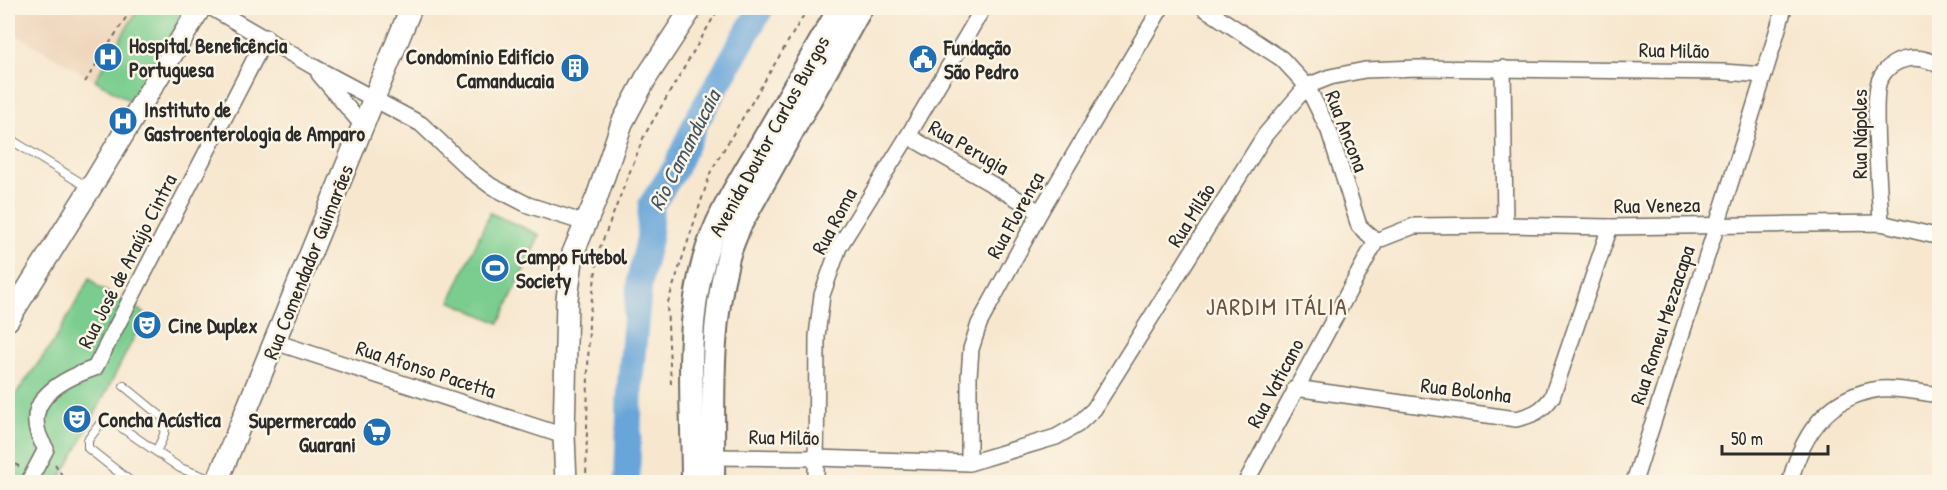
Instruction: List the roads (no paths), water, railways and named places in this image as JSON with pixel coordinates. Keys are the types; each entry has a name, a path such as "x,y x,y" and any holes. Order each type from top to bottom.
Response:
{"main road":[{"name":"Avenida Doutor Carlos Burgos","path":"703,457 692,346 698,289 704,260 713,233 735,189 840,8"},
{"name":"Avenida Doutor Carlos Burgos","path":"700,482 717,317 727,260 739,227 861,8"}],"street":[{"path":"9,314 90,189 200,8"},
{"path":"212,8 266,37 314,67 421,124 490,186 528,205 585,223"},
{"name":"Rua Comendador Guimarães","path":"218,482 411,8"},
{"path":"566,483 564,436 567,299 573,253 602,183 622,123 646,78 692,8"},
{"name":"Rua Roma","path":"816,483 817,336 822,295 839,247 908,136 982,8"},
{"name":"Rua Florença","path":"969,463 969,376 971,349 979,324 1040,212 1161,8"},
{"name":"Rua Ancona","path":"1204,8 1281,58 1307,86 1329,131 1359,226 1376,241"},
{"name":"Rua Romeu Mezzacapa","path":"1634,483 1737,165 1784,8"},
{"name":"Rua José de Araújo Cintra","path":"23,478 46,449 37,436 35,422 41,404 55,386 75,375 95,368 266,37"},
{"name":"Rua Nápoles","path":"1881,222 1876,106 1879,80 1893,63 1913,57 1940,66"},
{"path":"314,67 364,127"},
{"path":"1503,68 1505,225"},
{"name":"Rua Milão","path":"703,457 969,463 1056,437 1077,425 1094,409 1265,135 1307,86 1330,77 1365,70 1503,68 1723,72 1764,75"},
{"name":"Rua Perugia","path":"908,136 1040,212"},
{"name":"Rua Veneza","path":"1376,241 1414,226 1610,227 1881,222 1940,237"},
{"name":"Rua Bolonha","path":"1295,388 1516,419 1532,416 1543,409 1552,397 1610,227"},
{"name":"Rua Vaticano","path":"1246,483 1376,241"},
{"name":"Rua Afonso Pacetta","path":"275,342 564,436"},
{"path":"1790,483 1794,466 1808,434 1826,412 1851,396 1881,389 1940,395"}],"lane":[{"path":"8,138 90,189"},
{"path":"124,386 163,418 166,425 164,436 156,451"},
{"path":"131,483 88,448 87,440 103,420 112,421 180,468 218,482"}],"waterway":[{"name":"Rio Camanducaia","path":"627,482 630,383 640,278 649,239 651,205 675,169 697,120 761,8"}],"place":[{"name":"Hospital Beneficência Portuguesa","path":"108,57"},
{"name":"Fundação São Pedro","path":"923,59"},
{"name":"Condomínio Edifício Camanducaia","path":"575,68"},
{"name":"Instituto de Gastroenterologia de Amparo","path":"123,121"},
{"name":"Campo Futebol Society","path":"495,268"},
{"name":"Cine Duplex","path":"147,325"},
{"name":"Concha Acústica","path":"77,419"},
{"name":"Supermercado Guarani","path":"377,432"}],"district":[{"name":"JARDIM ITÁLIA","path":"1277,306"}]}
